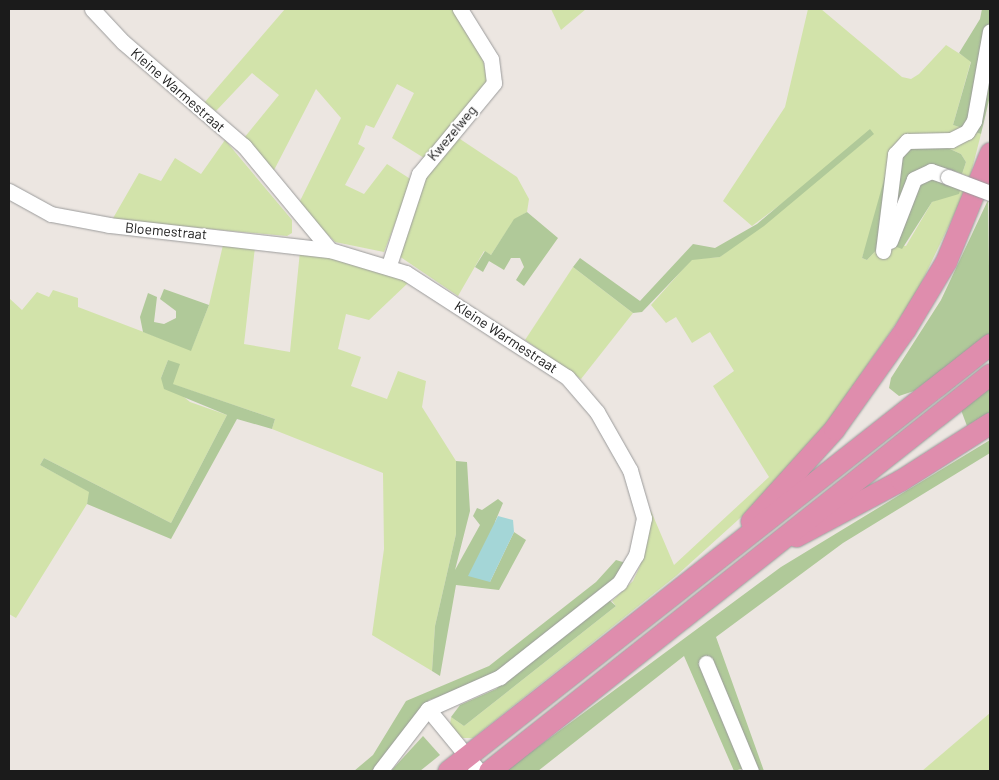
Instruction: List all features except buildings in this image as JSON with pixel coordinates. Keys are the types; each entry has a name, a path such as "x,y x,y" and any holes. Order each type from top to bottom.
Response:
{"highway":[{"path":"666,600 776,495 861,394 946,261 990,152"},
{"path":"448,771 473,764 666,600 990,344"},
{"path":"489,771 768,548 990,374"},
{"path":"768,548 820,526 990,423"}],"street":[{"name":"Kleine Warmestraat","path":"92,9 123,42 244,146 330,250 389,265 567,377 597,412 627,464 644,518 636,555 619,583 500,677 428,709"},
{"name":"Kwezelweg","path":"389,265 419,174 494,82 491,59 460,9"},
{"path":"990,31 974,121 967,132 951,140 907,141 895,154 883,251 914,179 931,171 990,193"},
{"name":"Bloemestraat","path":"9,191 51,214 109,225 330,250"},
{"path":"706,663 751,771"},
{"path":"380,771 428,709 473,764"}],"green space":[{"path":"285,9 453,9 481,50 488,84 424,158 392,138 414,93 397,84 374,128 366,125 358,144 365,148 345,185 364,194 387,164 412,180 384,252 335,242 298,205 341,118 316,89 272,174 244,138 279,95 252,73 216,111 204,103"},
{"path":"551,9 586,9 561,30"},
{"path":"808,9 821,9 902,77 911,79 919,74 946,45 971,61 953,125 981,134 970,177 962,174 966,162 961,154 939,144 871,232 862,258 867,260 884,242 906,246 932,202 967,188 915,296 816,439 749,510 676,576 473,738 461,738 450,725 451,717 464,726 616,606 612,601 633,581 640,566 651,511 674,565 769,477 713,386 734,371 710,332 692,343 676,317 666,323 651,305 692,259 720,257 874,134 752,226 723,201 785,107"},
{"path":"982,9 990,9 990,96 981,134 953,125 971,62 959,53 980,19"},
{"path":"870,129 874,134 764,226 720,257 692,260 642,312 633,313 573,267 580,258 640,301 693,244 715,248 757,224"},
{"path":"454,135 517,177 529,199 527,212 514,220 491,255 484,251 458,296 399,256 419,187"},
{"path":"225,140 292,220 292,233 287,236 112,220 139,173 161,181 175,158 201,174"},
{"path":"939,144 961,154 966,162 962,174 949,169 944,181 961,187 959,194 932,202 902,249 884,242 867,260 862,258 889,162 908,145"},
{"path":"988,200 990,334 914,391 899,396 889,388 891,378 941,300"},
{"path":"527,212 558,238 524,286 516,280 524,267 520,258 511,258 504,270 489,261 483,272 475,267 485,251 491,255 514,219"},
{"path":"223,245 255,247 244,344 290,352 300,251 334,256 409,282 369,320 346,314 338,349 361,357 351,386 387,399 398,371 426,381 422,407 456,461 456,534 435,626 432,671 372,635 384,549 383,473 272,429 275,419 172,384 168,360 161,378 190,402 227,415 171,523 44,458 40,465 90,492 87,504 16,618 9,614 9,298 22,310 37,292 49,297 53,290 78,298 78,307 191,350 209,305"},
{"path":"573,267 633,313 581,379 525,340"},
{"path":"164,289 209,305 191,351 143,332 140,317 148,293 157,297 154,322 164,324 176,318 176,311 160,299"},
{"path":"168,360 180,364 173,384 275,419 272,429 237,419 171,539 87,504 89,492 40,465 44,458 171,523 227,415 164,389 161,378"},
{"path":"990,387 990,412 967,426 961,410"},
{"path":"990,440 990,453 843,543 716,637 764,771 755,771 752,766 734,771 684,656 538,771 505,771 781,567"},
{"path":"456,461 467,462 470,511 455,570 480,525 473,516 477,508 482,510 498,499 503,503 495,522 490,582 514,532 526,540 499,590 456,585 440,676 432,671 435,626 456,534"},
{"path":"616,560 626,563 618,577 502,669 478,684 429,700 372,771 354,771 373,755 406,701 489,666 596,582"},
{"path":"608,599 616,606 464,726 451,717 460,705 496,689"},
{"path":"990,713 990,771 922,771"},
{"path":"423,736 440,755 420,771 391,771"}],"water":[{"path":"498,516 513,520 514,532 490,582 468,576"}]}
